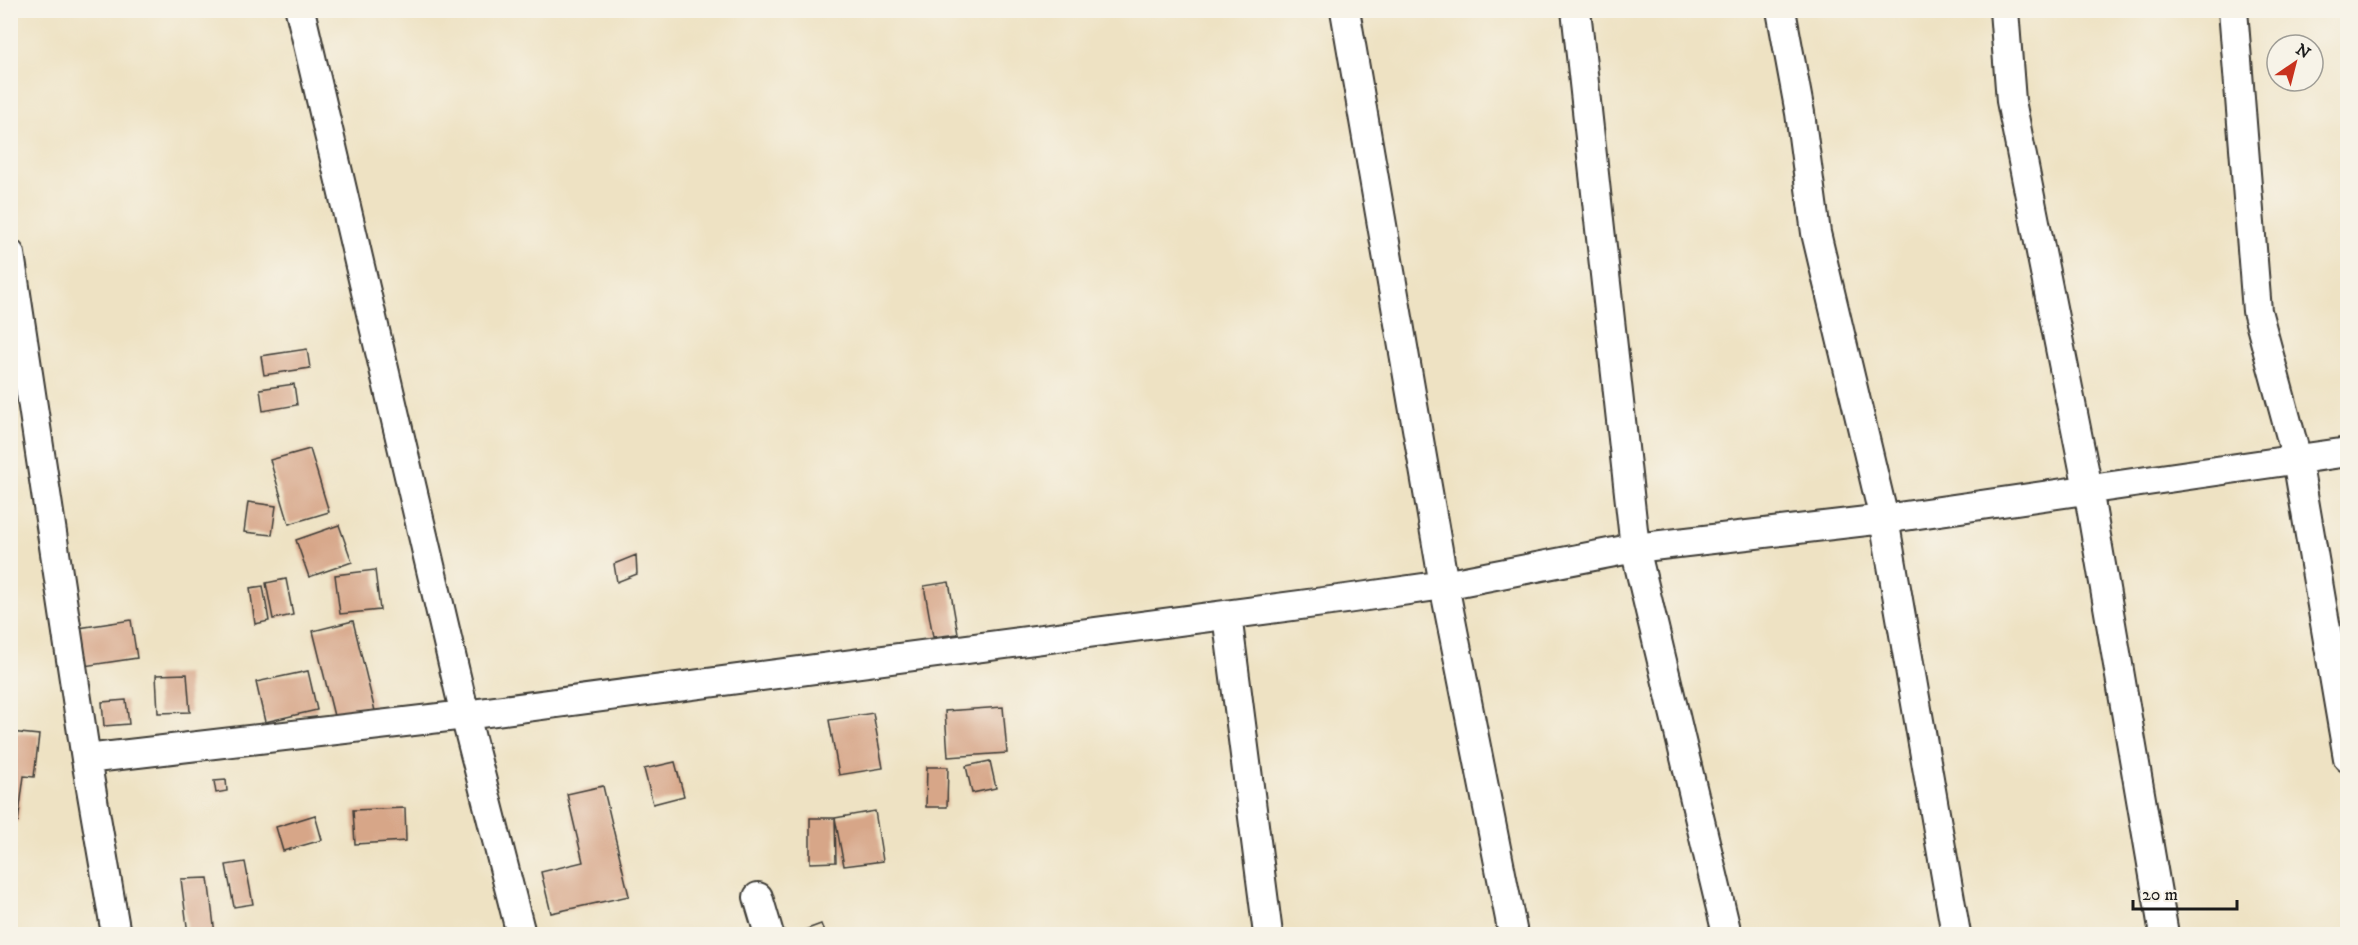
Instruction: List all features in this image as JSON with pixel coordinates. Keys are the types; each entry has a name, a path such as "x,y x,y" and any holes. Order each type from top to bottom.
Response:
{"street":[{"path":"300,10 465,715 520,934"},
{"path":"1345,10 1444,585 1513,934"},
{"path":"1576,10 1635,548 1727,934"},
{"path":"1781,10 1800,113 1816,233 1884,519 1956,934"},
{"path":"2004,10 2010,101 2088,489 2164,934"},
{"path":"2233,10 2257,311 2297,459 2348,758"},
{"path":"10,254 86,759 116,934"},
{"path":"86,759 465,715 1227,615 1444,585 1635,548 1884,519 2348,452"},
{"path":"1227,615 1268,934"},
{"path":"758,897 769,934"}],"building":[{"path":"307,349 310,368 264,375 261,356"},
{"path":"294,384 297,405 263,411 260,389"},
{"path":"310,449 329,512 289,524 270,460"},
{"path":"248,502 276,506 272,535 244,532"},
{"path":"339,525 352,562 309,577 296,540"},
{"path":"636,555 637,574 617,582 614,564"},
{"path":"375,570 380,610 340,614 335,575"},
{"path":"286,579 293,615 273,619 266,583"},
{"path":"949,582 958,634 933,637 924,586"},
{"path":"263,586 269,621 255,624 250,588"},
{"path":"131,620 137,658 84,666 79,628"},
{"path":"353,621 376,715 336,724 313,631"},
{"path":"308,671 317,710 265,722 256,682"},
{"path":"187,674 190,712 158,713 156,675"},
{"path":"126,700 129,724 104,726 102,702"},
{"path":"1003,707 1007,753 948,757 945,711"},
{"path":"873,713 883,768 839,775 829,720"},
{"path":"10,732 39,735 34,777 24,776 18,822 10,821"},
{"path":"990,761 996,788 972,793 966,766"},
{"path":"675,762 684,796 653,804 644,769"},
{"path":"927,767 948,767 947,807 926,807"},
{"path":"226,780 227,791 216,793 214,781"},
{"path":"603,786 629,896 551,913 541,872 583,862 567,794"},
{"path":"405,808 406,841 355,844 353,810"},
{"path":"875,811 883,861 844,866 835,818"},
{"path":"315,815 322,840 283,851 276,827"},
{"path":"810,818 835,818 836,862 810,863"},
{"path":"245,862 253,904 234,907 226,865"},
{"path":"208,878 215,934 188,934 181,879"},
{"path":"821,924 825,934 794,934"}]}
